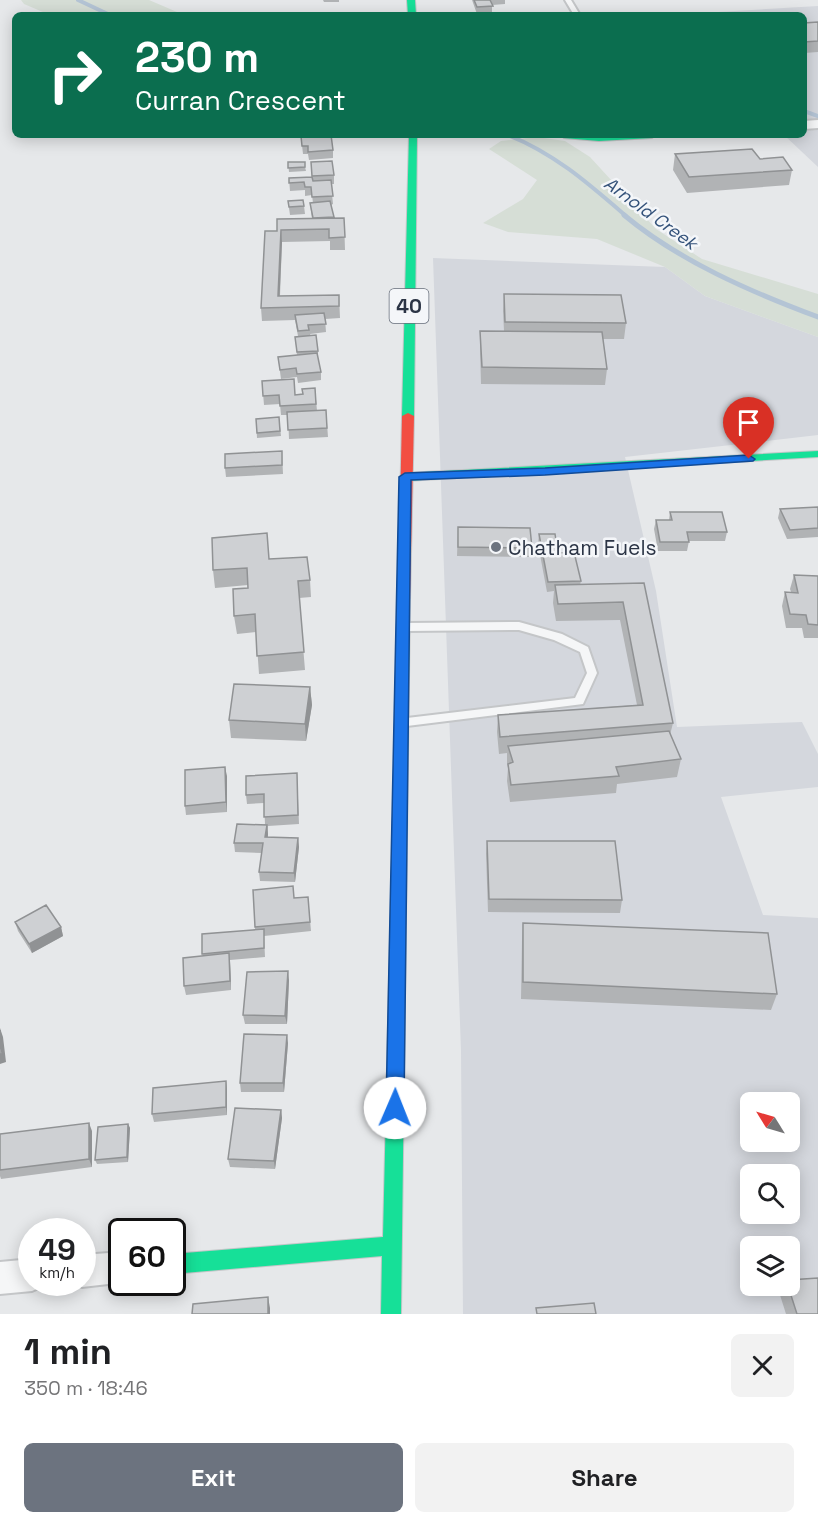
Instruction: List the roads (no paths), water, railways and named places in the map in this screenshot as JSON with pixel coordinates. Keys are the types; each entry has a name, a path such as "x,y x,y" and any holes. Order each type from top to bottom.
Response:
{"main road":[{"name":"40","path":"390,1314 413,138"},
{"path":"405,477 818,454"},
{"path":"186,1263 393,1246"}],"street":[{"path":"0,1278 18,1276"}],"lane":[{"path":"401,723 579,701 592,673 584,650 558,637 519,626 402,627"}],"waterway":[{"name":"Arnold Creek","path":"78,0 104,12"},
{"path":"807,112 818,116"},
{"name":"Arnold Creek","path":"515,138 556,160 626,216"},
{"name":"Arnold Creek","path":"624,215 668,247 716,274 818,317"}],"place":[{"name":"Chatham Fuels","path":"496,547"}]}
